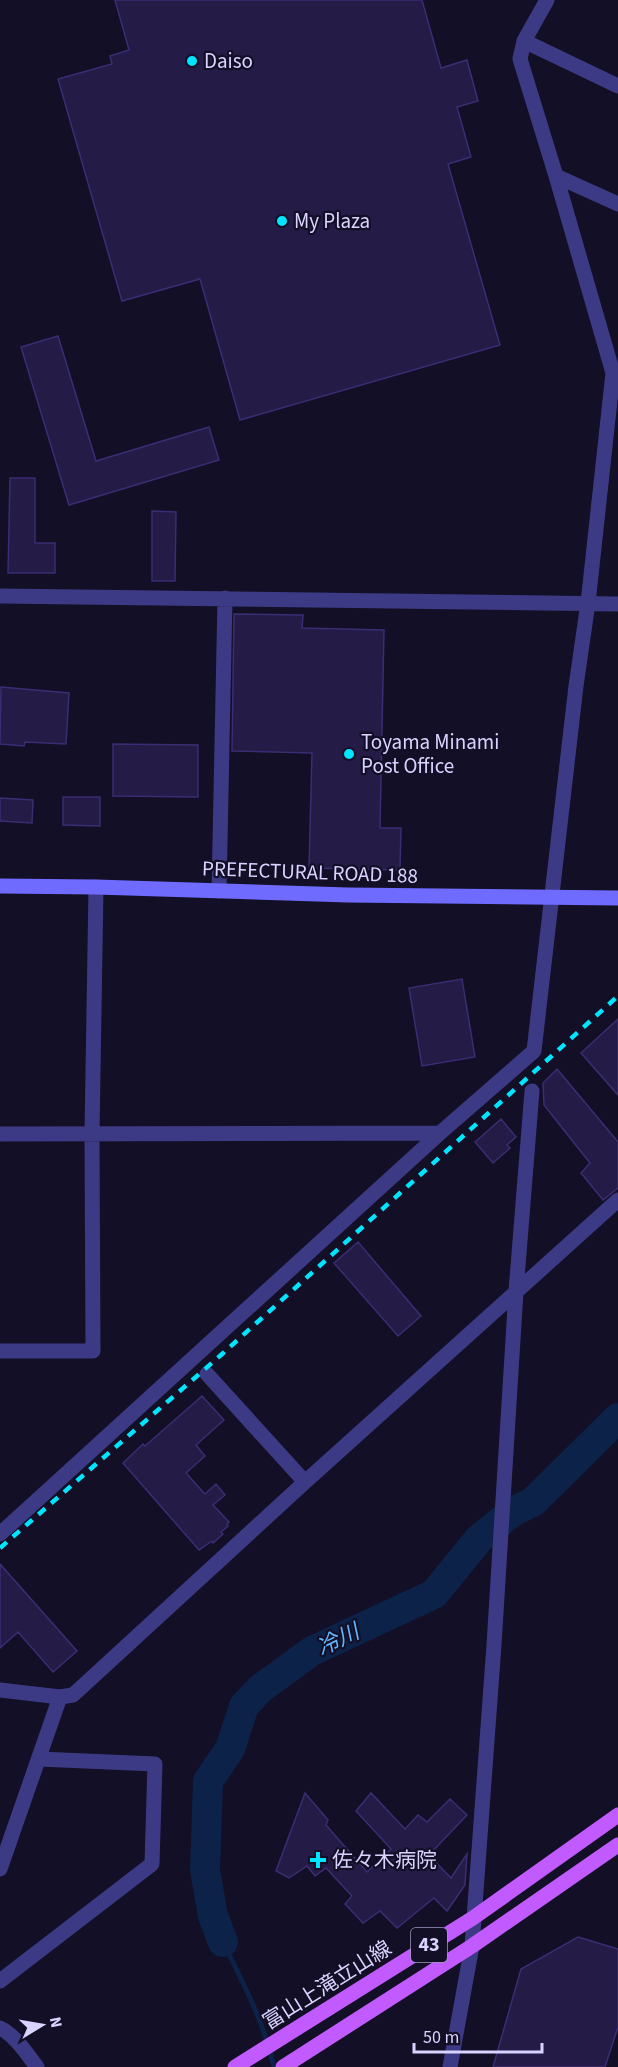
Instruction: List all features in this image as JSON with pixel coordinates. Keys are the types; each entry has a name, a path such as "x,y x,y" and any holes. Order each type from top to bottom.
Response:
{"main road":[{"name":"PREFECTURAL ROAD 188","path":"0,886 348,895 618,898"},
{"name":"富山上滝立山線","path":"236,2067 473,1918 618,1815"},
{"name":"43","path":"283,2067 472,1946 618,1845"}],"street":[{"path":"0,1534 440,1133 534,1051 576,686 588,603 612,373 520,59 524,41 547,0"},
{"path":"524,41 618,86"},
{"path":"556,176 618,204"},
{"path":"0,596 618,604"},
{"path":"219,891 225,598"},
{"path":"0,1351 93,1351 92,1134 96,887"},
{"path":"450,2067 472,1946 516,1291 532,1091"},
{"path":"0,1134 440,1133"},
{"path":"0,1690 60,1697 73,1695 618,1200"},
{"path":"207,1374 305,1482"},
{"path":"0,1869 60,1697"},
{"path":"0,1981 152,1864 155,1764 39,1759"},
{"path":"0,2028 5,2030 37,2067"}],"building":[{"name":"My Plaza","path":"115,0 422,0 441,68 467,60 478,101 457,107 471,157 448,164 500,345 240,420 200,279 122,301 58,79 112,64 110,56 129,50"},
{"path":"58,336 96,461 209,427 219,460 69,505 21,347"},
{"path":"10,478 35,478 35,543 55,543 55,573 8,573"},
{"path":"152,511 176,512 175,581 152,581"},
{"path":"234,614 303,615 302,628 384,630 380,828 401,828 400,870 309,868 312,753 232,751"},
{"path":"1,687 69,693 66,744 25,742 24,746 0,744"},
{"path":"113,744 198,745 198,797 113,796"},
{"path":"63,797 100,797 100,826 63,825"},
{"path":"0,798 33,800 32,823 0,821"},
{"path":"462,979 475,1057 422,1066 409,988"},
{"path":"618,1019 618,1095 581,1053"},
{"path":"557,1069 618,1142 618,1188 603,1200 581,1173 590,1163 544,1105 543,1083"},
{"path":"501,1119 516,1137 507,1145 510,1148 493,1163 475,1142"},
{"path":"358,1242 421,1316 398,1336 334,1263"},
{"path":"202,1396 224,1420 196,1445 205,1456 186,1473 205,1494 216,1484 225,1495 213,1505 229,1522 221,1532 223,1534 213,1543 212,1541 199,1550 123,1463"},
{"path":"0,1564 77,1651 53,1672 18,1632 0,1648"},
{"name":"佐々木病院","path":"305,1793 328,1820 326,1825 367,1872 391,1849 356,1811 371,1793 405,1829 418,1815 427,1822 450,1799 467,1815 429,1855 451,1878 467,1854 465,1885 447,1911 434,1898 397,1928 380,1911 363,1923 345,1904 352,1896 326,1868 315,1876 307,1866 289,1878 276,1871"},
{"path":"578,1937 618,1949 618,2027 605,2067 493,2067 521,1969"}],"waterway":[{"name":"冷川","path":"223,1942 213,1916 205,1870 208,1781 230,1749 244,1706 260,1689 312,1651 434,1594 479,1539 512,1512 533,1502 618,1418"},
{"path":"223,1942 259,2018 274,2067"}],"railway":[{"path":"0,1548 221,1355 618,996"}],"place":[{"name":"Daiso","path":"192,61"},
{"name":"My Plaza","path":"282,221"},
{"name":"Toyama Minami Post Office","path":"349,754"},
{"name":"佐々木病院","path":"318,1860"}]}
